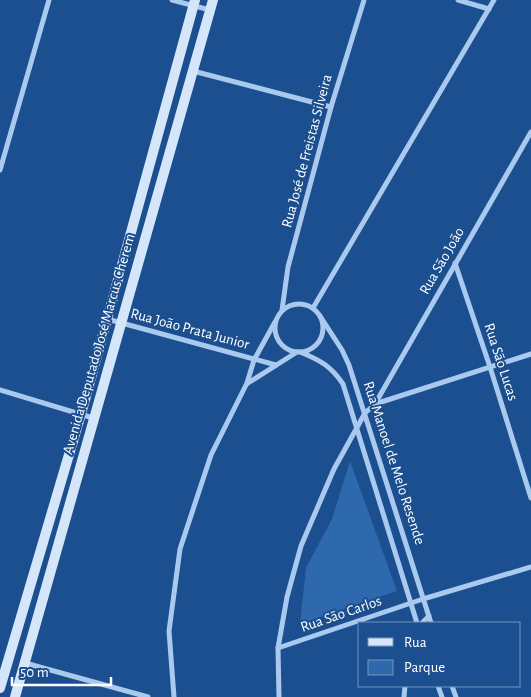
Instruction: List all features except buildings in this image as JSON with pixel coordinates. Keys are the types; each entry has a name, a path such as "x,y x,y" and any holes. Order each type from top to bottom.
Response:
{"main road":[{"name":"Avenida Deputado José Marcus Cherem","path":"0,688 81,414 194,3"},
{"name":"Avenida Deputado José Marcus Cherem","path":"15,697 120,322 212,5"}],"street":[{"path":"0,170 49,0"},
{"path":"172,0 212,5"},
{"name":"Rua José de Freistas Silveira","path":"282,310 288,267 331,107 364,0"},
{"path":"458,0 489,9"},
{"path":"313,308 494,0"},
{"path":"192,71 331,107"},
{"name":"Rua São João","path":"375,404 531,132"},
{"name":"Rua São Lucas","path":"455,263 531,498"},
{"path":"174,697 169,631 180,549 211,455 247,383 254,360 282,310 295,304 308,305 313,308 320,316 323,328 322,336 318,342 313,347 298,352 247,383"},
{"name":"Rua Manoel de Melo Resende","path":"320,316 350,365 432,622"},
{"name":"Rua João Prata Junior","path":"107,319 276,365"},
{"path":"275,322 274,330 280,343 286,348 298,352"},
{"name":"Rua Manoel de Melo Resende","path":"298,352 317,359 334,371 343,384 355,429 417,622"},
{"path":"279,697 278,648 287,597 301,546 334,469 365,413 375,404 531,354"},
{"path":"0,390 93,418"},
{"path":"424,599 531,567"},
{"name":"Rua São Carlos","path":"278,648 424,599"},
{"path":"423,622 429,616"},
{"path":"25,663 148,697"}],"green space":[{"path":"350,461 397,591 300,624 306,568 332,519"}]}
